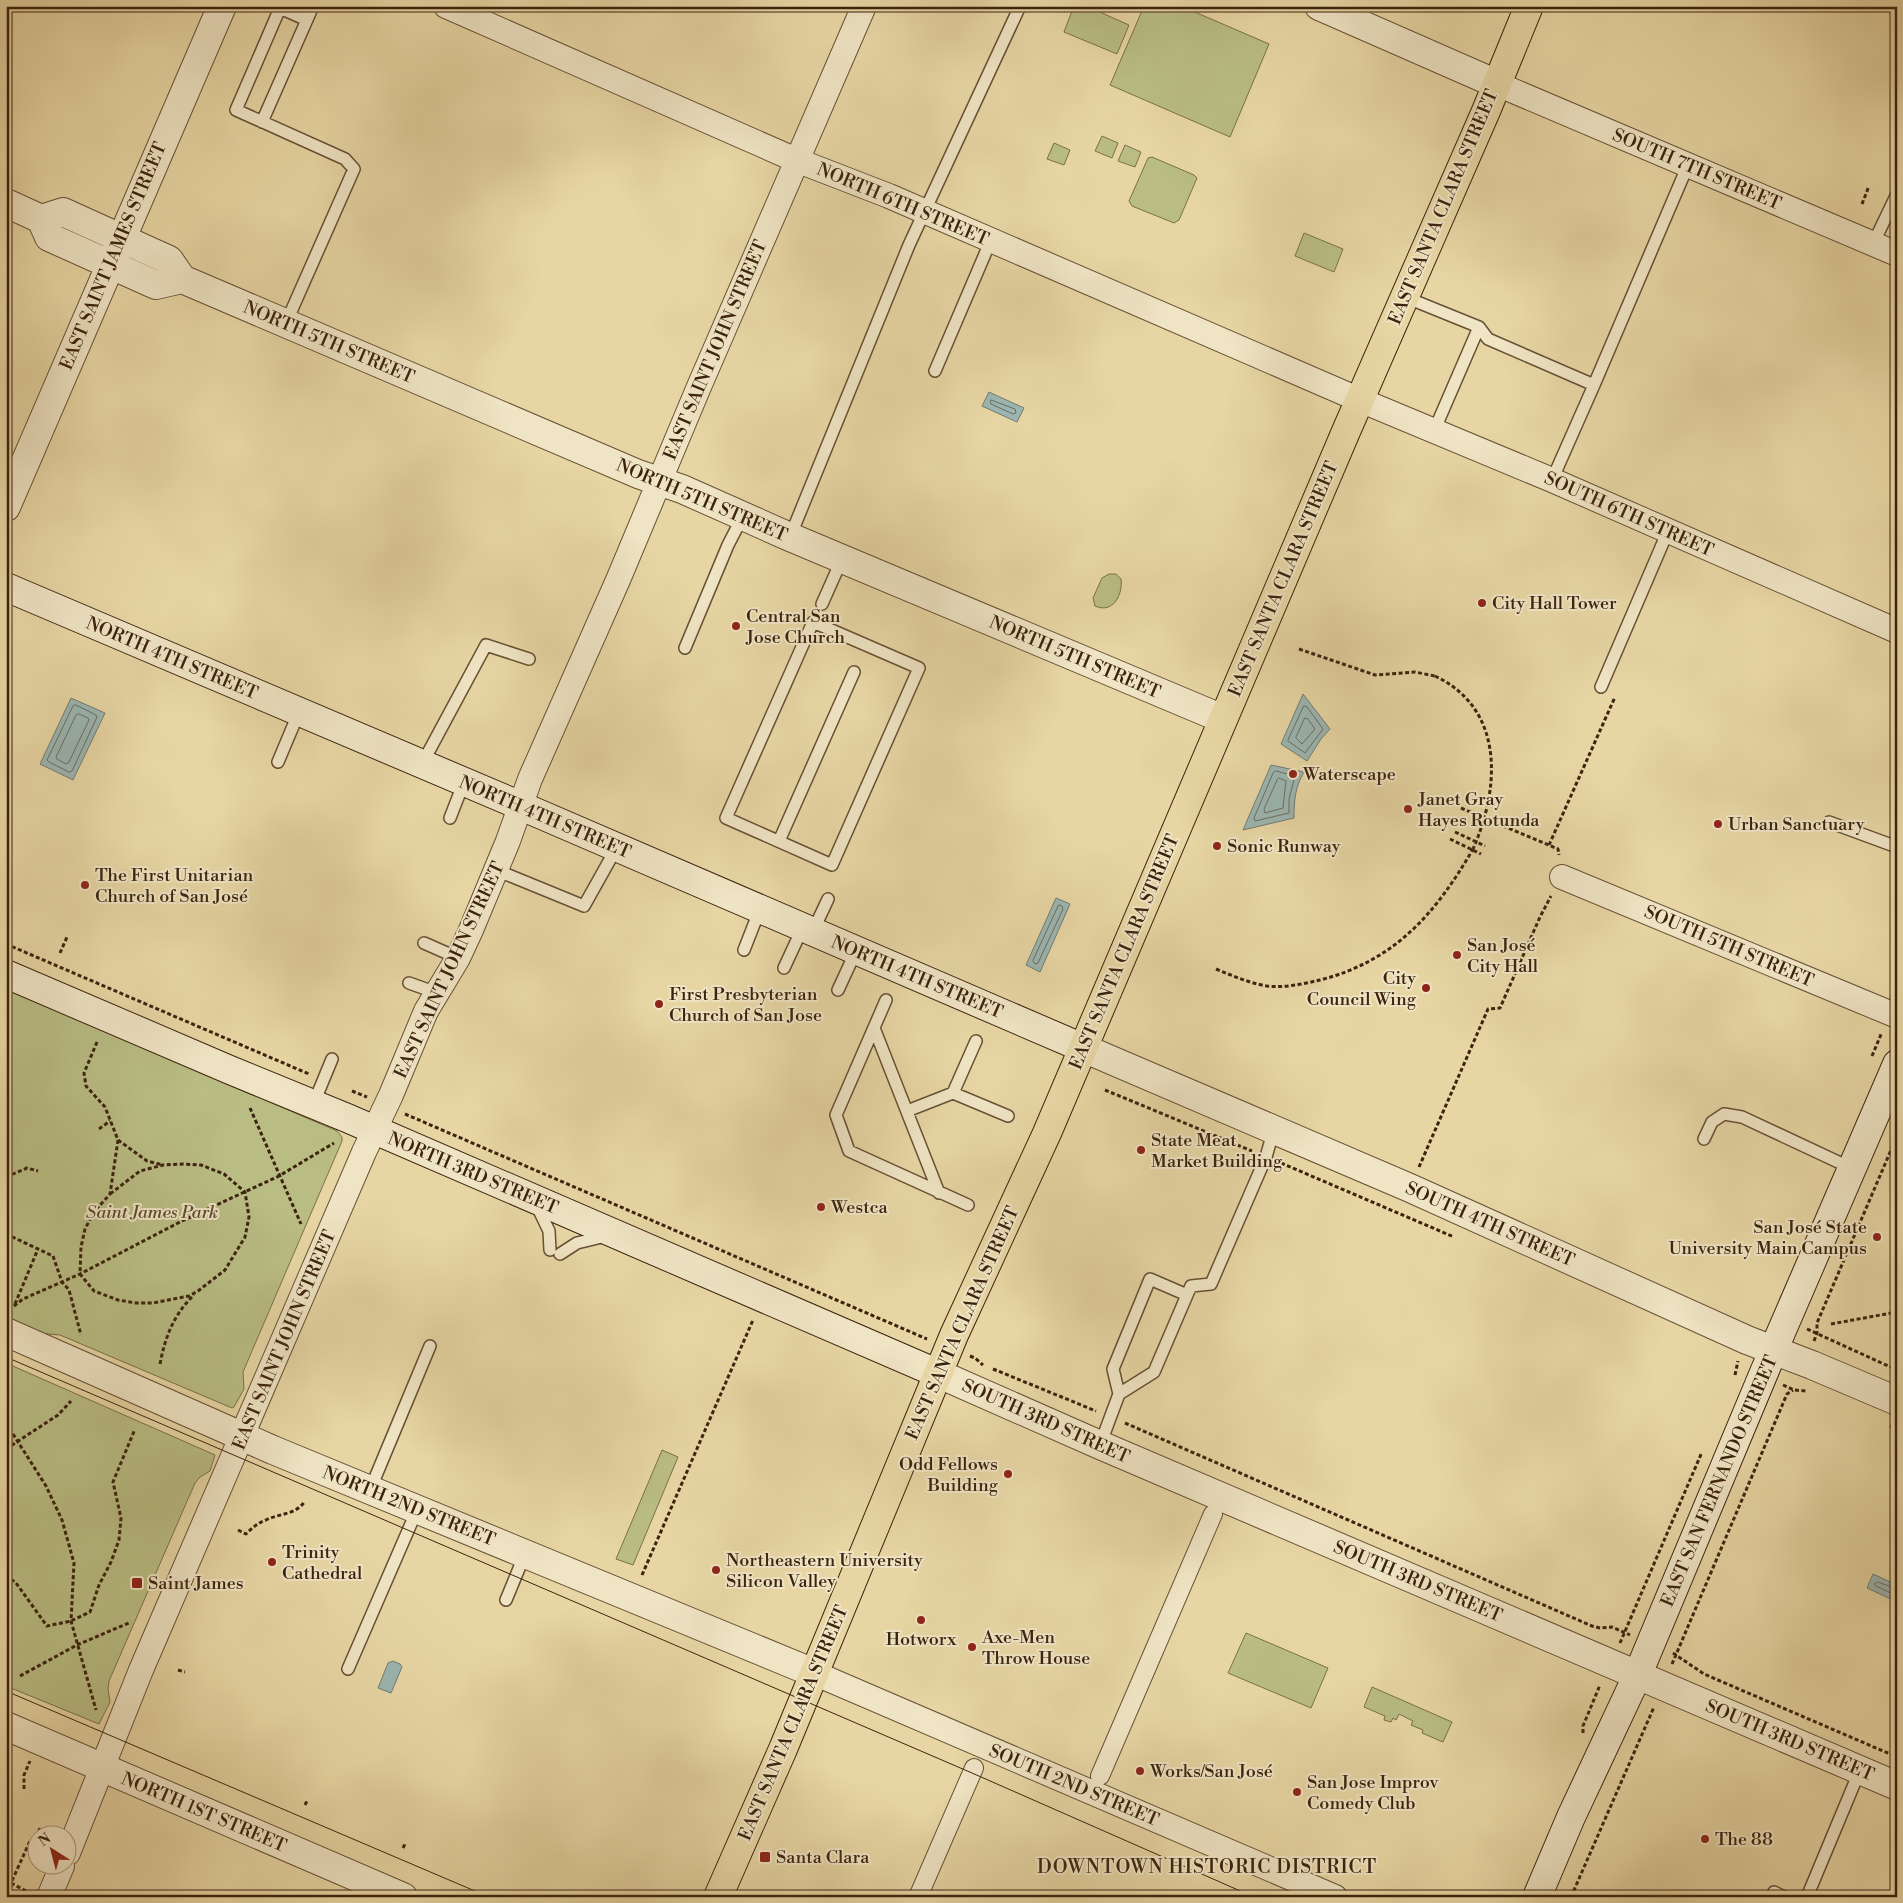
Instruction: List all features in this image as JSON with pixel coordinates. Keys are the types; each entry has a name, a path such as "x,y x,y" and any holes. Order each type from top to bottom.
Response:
{"main road":[{"name":"EAST SANTA CLARA STREET","path":"718,1897 814,1673 954,1335 1046,1133 1529,6"}],"street":[{"name":"EAST SAINT JAMES STREET","path":"6,507 222,6"},
{"name":"NORTH 6TH STREET","path":"446,6 796,160 991,240 1360,400"},
{"name":"EAST SAINT JOHN STREET","path":"78,1828 141,1670 426,1011 458,958 471,930 530,779 618,580 796,160 864,6"},
{"path":"1319,6 1497,84"},
{"name":"SOUTH 7TH STREET","path":"1497,84 1897,254"},
{"path":"6,203 41,218 63,212 169,260 182,279 156,284 49,237 41,218"},
{"name":"NORTH 5TH STREET","path":"182,279 638,474 682,489 790,537 1223,719"},
{"name":"SOUTH 6TH STREET","path":"1360,400 1552,480 1897,631"},
{"name":"NORTH 4TH STREET","path":"6,587 617,847 1082,1048"},
{"name":"SOUTH 5TH STREET","path":"1562,877 1897,1016"},
{"name":"NORTH 3RD STREET","path":"6,974 374,1130 939,1374"},
{"name":"SOUTH 4TH STREET","path":"1082,1048 1410,1188 1773,1351 1812,1365 1897,1401"},
{"name":"EAST SAN FERNANDO STREET","path":"1537,1897 1571,1817 1638,1674 1773,1351 1897,1064"},
{"name":"NORTH 2ND STREET","path":"6,1332 242,1436 814,1673"},
{"name":"SOUTH 3RD STREET","path":"939,1374 1100,1445 1897,1786"},
{"path":"1100,1776 1213,1514"},
{"name":"SOUTH 2ND STREET","path":"814,1673 1320,1894"},
{"name":"NORTH 1ST STREET","path":"6,1726 403,1897"},
{"path":"918,1897 974,1768"},
{"path":"49,1897 58,1876"}],"lane":[{"path":"262,122 313,6"},
{"path":"790,537 909,244 1020,6"},
{"path":"286,323 354,169 345,159 236,110 280,8 307,20"},
{"path":"1552,480 1688,165"},
{"path":"1873,244 1897,194"},
{"path":"935,371 991,240"},
{"path":"1404,297 1479,327 1488,339 1594,385"},
{"path":"1434,431 1479,327"},
{"path":"685,648 728,545 743,516"},
{"path":"1601,687 1668,531"},
{"path":"822,604 842,559"},
{"path":"814,622 919,668 832,865 779,841 726,818 814,622"},
{"path":"422,764 486,644 529,659"},
{"path":"779,841 854,672"},
{"path":"278,762 299,712"},
{"path":"450,818 464,782"},
{"path":"1829,822 1897,847"},
{"path":"496,870 584,906 617,847"},
{"path":"784,968 828,899"},
{"path":"744,950 760,909"},
{"path":"424,943 458,958"},
{"path":"838,990 856,950"},
{"path":"409,983 437,993"},
{"path":"886,1000 836,1115 849,1151 968,1205"},
{"path":"874,1028 939,1193"},
{"path":"907,1111 953,1092 976,1041"},
{"path":"313,1105 332,1058"},
{"path":"953,1092 1008,1116"},
{"path":"1704,1139 1712,1122 1724,1114 1742,1117 1851,1168"},
{"path":"1119,1394 1154,1372 1191,1286 1211,1284 1266,1157 1274,1129"},
{"path":"534,1200 555,1252 577,1243 615,1234"},
{"path":"1100,1445 1119,1394 1113,1369 1150,1279 1187,1295"},
{"path":"370,1490 430,1346"},
{"path":"348,1669 417,1509"},
{"path":"506,1600 525,1554"},
{"path":"1807,1897 1860,1770"}],"path":[{"path":"1862,204 1869,186"},
{"path":"1216,969 1249,982 1275,986 1304,984 1354,968 1394,945 1422,922 1445,895 1473,849 1482,828 1488,801 1492,767 1491,749 1486,729 1464,695 1451,684 1435,676 1415,672 1375,675 1299,649"},
{"path":"1548,845 1618,689"},
{"path":"1461,808 1558,849"},
{"path":"1455,832 1485,846"},
{"path":"1450,839 1481,854"},
{"path":"1410,1188 1488,1009 1500,1008 1540,917 1562,877"},
{"path":"6,908 11,910 8,916 6,915"},
{"path":"60,952 67,937"},
{"path":"6,944 364,1096"},
{"path":"97,1042 84,1073 86,1086 105,1107 118,1140 147,1161 163,1165 202,1165 224,1174 245,1192 249,1217 245,1237 225,1270 198,1291 184,1305 174,1319 163,1347 160,1364"},
{"path":"1105,1090 1457,1238"},
{"path":"250,1108 301,1224"},
{"path":"399,1112 912,1333"},
{"path":"99,1129 110,1121"},
{"path":"1897,1136 1817,1323 1817,1333 1821,1337 1897,1370"},
{"path":"110,1194 118,1140"},
{"path":"38,1249 14,1306 23,1299 80,1274 149,1237 279,1176 334,1143"},
{"path":"163,1165 140,1171 110,1194 94,1212 85,1229 81,1247 80,1274 94,1291 118,1300 136,1303 153,1303 189,1296 198,1291"},
{"path":"6,1177 27,1168 38,1171"},
{"path":"6,1234 54,1256 62,1282 70,1290 81,1335"},
{"path":"1832,1324 1897,1312"},
{"path":"641,1576 754,1318"},
{"path":"975,1358 981,1364 1111,1417 1592,1626 1612,1628"},
{"path":"1731,1384 1735,1375 1736,1364 1734,1360"},
{"path":"1682,1641 1787,1394 1794,1390"},
{"path":"6,1449 58,1416 71,1401"},
{"path":"6,1423 46,1486 62,1520 74,1563 71,1621 96,1710"},
{"path":"6,1575 22,1590 47,1626 71,1621 90,1612 99,1585 111,1562 119,1540 121,1518 113,1482 135,1429"},
{"path":"1630,1621 1705,1446"},
{"path":"238,1530 246,1534 255,1525 267,1519 300,1509 306,1501"},
{"path":"20,1676 77,1645 131,1622"},
{"path":"1676,1654 1704,1674 1897,1757"},
{"path":"178,1670 185,1672"},
{"path":"1571,1897 1653,1708"},
{"path":"24,1789 24,1775 32,1758"},
{"path":"305,1806 306,1801"},
{"path":"403,1848 405,1844"},
{"path":"26,1891 12,1884 28,1846"}],"green space":[{"path":"1074,6 1086,6 1129,25 1117,54 1064,32"},
{"path":"1144,6 1181,6 1269,44 1230,137 1110,85"},
{"path":"1102,136 1118,143 1112,158 1095,151"},
{"path":"1054,143 1070,150 1064,165 1047,159"},
{"path":"1125,145 1141,152 1135,167 1118,161"},
{"path":"1152,157 1197,178 1179,220 1174,223 1132,206 1129,201 1148,158"},
{"path":"1304,233 1343,249 1334,272 1295,256"},
{"path":"1109,574 1116,574 1121,579 1120,591 1116,602 1107,607 1095,606 1093,598 1102,578"},
{"name":"Saint James Park","path":"6,989 337,1131 342,1137 342,1141 243,1372 244,1389 234,1407 232,1408 60,1335 37,1333 6,1320"},
{"path":"6,1363 215,1455 210,1471 200,1477 195,1483 109,1681 110,1702 99,1724 6,1686"},
{"path":"662,1450 678,1457 633,1565 616,1559"},
{"path":"1246,1633 1328,1668 1311,1708 1228,1673"},
{"path":"1372,1687 1452,1722 1443,1742 1422,1733 1423,1730 1411,1725 1413,1721 1399,1714 1396,1720 1393,1718 1391,1722 1384,1720 1385,1716 1364,1707"}],"water":[{"path":"989,392 1024,408 1017,422 982,406"},
{"path":"1303,694 1330,729 1307,761 1281,744"},
{"path":"71,698 105,713 73,780 40,764"},
{"path":"1271,765 1304,772 1296,794 1294,818 1243,830"},
{"path":"1056,898 1070,904 1040,972 1026,965"},
{"path":"1873,1574 1897,1585 1897,1602 1867,1588"},
{"path":"393,1661 402,1667 391,1693 378,1688 388,1663"}],"tram line":[{"path":"6,1357 972,1773 1254,1897"},
{"path":"6,1691 489,1897"}],"place":[{"name":"City Hall Tower","path":"1482,603"},
{"name":"Central San Jose Church","path":"736,626"},
{"name":"Waterscape","path":"1293,774"},
{"name":"Janet Gray Hayes Rotunda","path":"1408,809"},
{"name":"Urban Sanctuary","path":"1718,824"},
{"name":"Sonic Runway","path":"1217,846"},
{"name":"The First Unitarian Church of San José","path":"85,885"},
{"name":"San José City Hall","path":"1457,955"},
{"name":"City Council Wing","path":"1426,988"},
{"name":"First Presbyterian Church of San Jose","path":"659,1004"},
{"name":"State Meat Market Building","path":"1141,1150"},
{"name":"Westca","path":"821,1207"},
{"name":"San José State University Main Campus","path":"1877,1237"},
{"name":"Odd Fellows Building","path":"1008,1474"},
{"name":"Trinity Cathedral","path":"272,1562"},
{"name":"Northeastern University Silicon Valley","path":"716,1570"},
{"name":"Saint James","path":"137,1583"},
{"name":"Hotworx","path":"921,1620"},
{"name":"Axe-Men Throw House","path":"972,1647"},
{"name":"Works/San José","path":"1140,1771"},
{"name":"San Jose Improv Comedy Club","path":"1297,1792"},
{"name":"The 88","path":"1705,1839"},
{"name":"Santa Clara","path":"765,1857"}],"district":[{"name":"DOWNTOWN HISTORIC DISTRICT","path":"1207,1866"}]}
